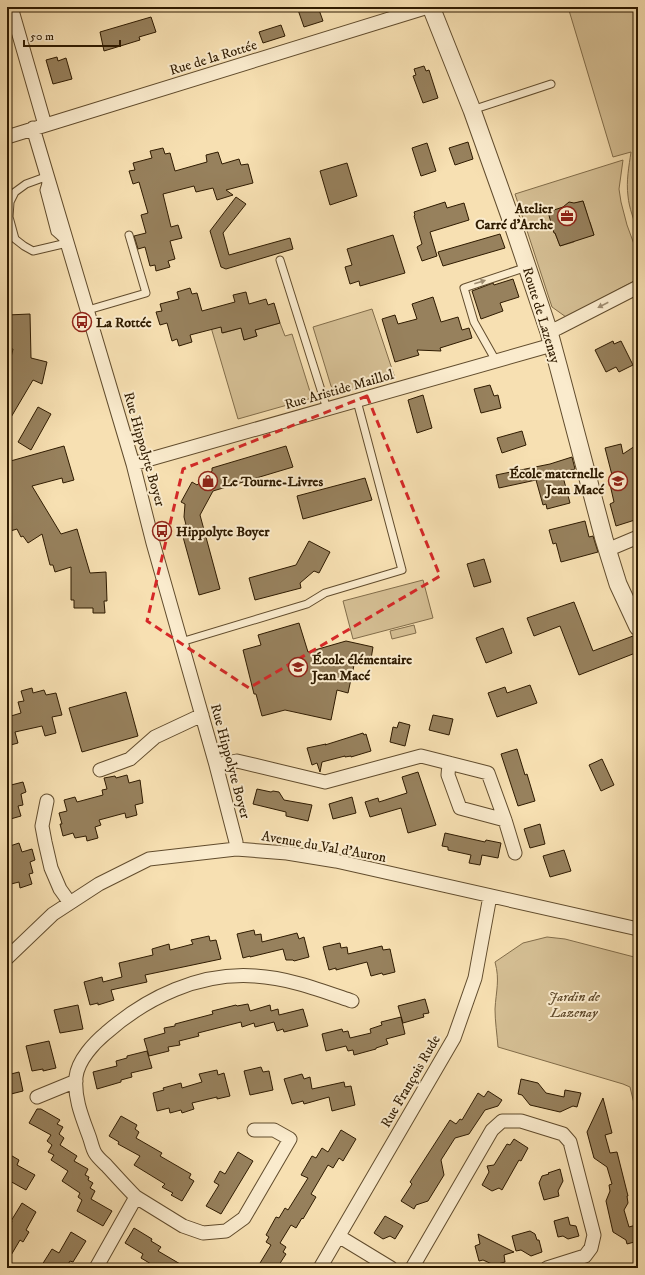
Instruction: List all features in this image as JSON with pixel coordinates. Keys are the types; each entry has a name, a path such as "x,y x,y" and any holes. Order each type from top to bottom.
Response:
{"street":[{"name":"Rue Hippolyte Boyer","path":"11,7 39,126 48,176 133,464 153,543 216,765 236,842 236,849"},
{"name":"Rue de la Rottée","path":"7,137 430,7"},
{"name":"Route de Lazenay","path":"430,7 472,110 514,225 550,338 607,550 618,584 638,627"},
{"name":"Rue Aristide Maillol","path":"133,464 496,362 550,338 558,328 638,287"},
{"path":"607,550 638,537"},
{"path":"100,770 130,759 155,737 202,715"},
{"path":"216,765 237,761 325,782 421,756 488,773 515,853"},
{"path":"449,763 448,776 460,808 505,820"},
{"path":"47,801 42,826 50,868 60,889 70,903"},
{"name":"Avenue du Val d'Auron","path":"7,958 53,914 99,884 149,859 236,849 287,853 336,861 638,929"},
{"name":"Rue François Rude","path":"320,1268 340,1237 454,1038 475,978 490,896"},
{"path":"254,1130 274,1130 290,1139 244,1218 226,1231 203,1233 196,1231 183,1226 136,1197 95,1153 79,1110 76,1092 76,1075 83,1059 94,1044 118,1022 165,993 195,982 216,977 254,976 293,982 352,1001"},
{"path":"37,1097 76,1081"},
{"path":"412,1268 492,1130 502,1121 521,1122 562,1134 570,1142 594,1235 591,1248 585,1256 547,1268"},
{"path":"96,1268 136,1197"},
{"path":"340,1237 391,1268"}],"lane":[{"path":"472,110 551,84"},
{"path":"48,176 26,184 15,192 10,202 9,217 15,238 24,246 33,251 67,243"},
{"path":"88,310 146,293 129,235"},
{"path":"280,260 327,409"},
{"path":"496,362 474,322 464,288 527,267"},
{"path":"181,642 307,604 325,593 402,570 357,401"}],"highlighted area":[{"path":"367,396 440,576 249,688 147,621 183,469"}],"green space":[{"path":"568,7 638,7 638,232 627,190 631,152 613,157"},
{"path":"623,160 619,189 627,225 638,255 638,279 566,317 552,307 515,194","holes":["583,201 587,214 587,222 590,222 594,235 574,240 574,242 560,246 554,232 553,224 572,204"]},
{"path":"372,309 395,378 339,393 331,386 313,327"},
{"path":"280,323 285,336 292,334 312,398 238,419 210,324 221,327 223,333 241,328 244,340 257,336 255,330"},
{"path":"423,580 433,618 353,639 343,601"},
{"path":"414,625 416,633 392,639 390,631"},
{"name":"Jardin de Lazenay","path":"547,937 565,939 638,958 638,1120 630,1087 498,1047 495,1009 497,980 495,962 523,943"}],"building":[{"path":"297,7 318,7 323,21 304,27"},
{"path":"151,17 156,32 139,37 140,40 104,51 100,32"},
{"path":"281,25 285,36 263,43 259,32"},
{"path":"57,57 58,61 66,58 72,79 53,84 46,60"},
{"path":"424,66 426,71 429,70 438,98 423,103 413,76 416,75 414,69"},
{"path":"468,142 473,159 455,165 449,148"},
{"path":"427,143 436,171 421,176 412,148"},
{"path":"163,148 165,154 170,153 175,171 207,162 206,155 218,152 222,164 239,159 241,165 248,164 253,183 226,190 233,195 217,200 213,188 196,192 194,186 163,194 171,227 178,225 182,238 170,241 175,259 168,261 170,267 156,271 155,265 150,266 145,247 138,249 134,236 146,233 141,215 148,213 139,182 133,184 129,171 135,170 133,163 152,158 150,151"},
{"path":"347,163 357,196 330,205 320,171"},
{"path":"236,197 246,204 223,233 229,255 290,238 293,249 226,269 221,267 210,231"},
{"path":"583,201 594,235 560,246 554,233 548,212 563,207 569,202 574,203"},
{"path":"445,202 447,208 464,203 469,220 430,232 437,256 422,261 417,247 422,244 414,212"},
{"path":"500,234 505,248 443,266 438,252"},
{"path":"393,235 405,273 360,286 359,281 350,284 345,267 352,265 347,249"},
{"path":"513,279 519,297 500,303 503,311 481,319 472,291 493,283 494,285"},
{"path":"190,288 192,294 197,293 202,311 235,302 233,295 246,292 249,304 266,299 268,305 274,303 280,323 255,330 257,336 244,340 241,328 222,333 221,327 190,335 192,342 179,346 177,339 172,341 167,323 160,325 156,312 162,311 160,304 179,299 177,292"},
{"path":"433,297 441,322 458,317 462,330 469,328 472,338 440,348 441,351 417,350 419,355 395,362 382,319 395,315 398,324 417,319 412,304"},
{"path":"30,314 31,358 47,362 42,384 33,380 7,424 7,374 13,349 7,349 7,315"},
{"path":"613,341 614,344 621,341 633,365 619,372 616,367 606,372 595,350"},
{"path":"490,385 494,396 498,395 501,408 481,413 474,389"},
{"path":"423,395 432,428 417,433 408,400"},
{"path":"38,407 51,414 31,450 18,442"},
{"path":"522,431 526,445 502,453 497,438"},
{"path":"621,444 623,454 638,444 638,519 616,526 610,504 614,502 609,480 613,479 605,448"},
{"path":"64,446 74,480 63,483 62,478 32,486 61,534 77,529 90,573 106,572 107,601 104,601 105,613 93,613 93,608 74,608 74,600 71,600 71,567 55,572 53,565 50,565 42,534 28,543 23,536 21,537 17,529 7,532 7,462"},
{"path":"286,446 293,467 213,491 200,515 220,589 199,595 180,526 186,525 184,517 185,504 181,502 192,482 197,485 212,471 212,468"},
{"path":"572,457 575,469 562,473 570,503 547,509 546,504 543,505 536,480 499,488 496,475 550,464"},
{"path":"365,478 372,500 303,519 297,496"},
{"path":"585,521 589,537 593,536 598,552 561,562 556,543 553,544 549,530"},
{"path":"309,541 330,552 319,573 314,571 300,583 301,588 255,600 249,578 296,565"},
{"path":"484,559 491,582 474,587 467,564"},
{"path":"574,602 593,651 635,636 638,643 638,652 579,675 560,626 534,636 527,618"},
{"path":"299,623 308,652 346,641 373,647 371,659 356,656 348,693 337,690 331,720 285,710 262,716 256,694 254,694 243,650 261,645 258,635"},
{"path":"503,628 512,653 486,663 476,638"},
{"path":"530,685 537,703 497,717 488,693 505,687 507,693"},
{"path":"32,688 33,693 44,690 46,695 56,693 62,715 52,717 56,733 45,736 42,726 15,732 18,743 7,746 7,715 11,714 11,716 21,713 18,702 24,701 21,691"},
{"path":"126,692 138,736 82,752 69,708"},
{"path":"433,715 453,719 449,735 429,730"},
{"path":"399,722 410,725 405,746 390,742 393,727 397,728"},
{"path":"363,733 364,735 366,734 371,751 351,757 345,756 322,762 320,772 317,763 312,765 307,748 326,744 325,745"},
{"path":"517,749 525,775 527,774 535,801 518,806 501,754"},
{"path":"602,759 614,785 601,791 589,765"},
{"path":"418,772 436,825 408,833 401,808 370,817 365,802 378,798 379,802 407,793 402,777"},
{"path":"127,775 129,783 140,780 143,803 135,805 137,815 126,818 125,813 99,820 101,825 95,827 98,838 87,841 86,836 75,838 73,833 63,836 59,813 67,811 64,800 75,797 77,802 103,795 102,790 107,789 104,778 115,776 116,778"},
{"path":"23,782 26,792 21,794 23,805 18,806 21,816 7,820 7,786"},
{"path":"257,789 279,792 284,800 312,805 308,821 286,816 286,812 253,804"},
{"path":"352,797 356,813 333,819 329,804"},
{"path":"540,824 545,844 530,848 524,829"},
{"path":"445,833 485,842 486,840 501,843 498,858 482,855 480,865 469,863 471,855 448,850 448,847 442,846"},
{"path":"19,843 22,852 32,849 35,860 30,862 33,873 29,874 32,884 20,888 19,882 7,885 7,847"},
{"path":"564,850 571,871 550,877 543,856"},
{"path":"254,930 255,935 261,934 262,942 297,933 299,939 304,937 309,957 294,961 286,960 283,949 243,958 237,934"},
{"path":"209,936 210,941 216,940 221,959 145,975 147,982 111,990 114,1000 98,1005 98,1003 90,1005 84,982 102,977 103,982 122,977 119,963 153,955 152,949 169,944 170,950 193,944 191,940"},
{"path":"340,943 341,948 347,947 348,954 382,946 383,950 390,949 395,972 371,976 367,962 336,970 336,968 329,970 323,947"},
{"path":"425,999 429,1013 423,1014 424,1017 403,1023 398,1006"},
{"path":"248,1004 250,1011 270,1005 271,1011 278,1009 279,1015 303,1009 308,1026 284,1032 283,1029 277,1031 274,1022 255,1027 254,1023 242,1027 241,1022 198,1033 199,1036 179,1041 180,1045 168,1047 169,1051 149,1056 144,1039 165,1033 164,1028 213,1014 212,1011 236,1005"},
{"path":"78,1005 83,1029 60,1033 54,1010"},
{"path":"401,1017 405,1034 386,1039 388,1044 354,1055 353,1050 348,1051 346,1046 326,1051 322,1034 342,1029 343,1032 348,1031 350,1038 371,1033 370,1029 382,1025 381,1022"},
{"path":"49,1041 56,1068 43,1071 43,1069 32,1071 26,1046"},
{"path":"147,1051 152,1068 131,1073 132,1077 97,1089 93,1072 117,1066 116,1061 127,1058 127,1056"},
{"path":"261,1067 263,1072 269,1071 273,1090 250,1095 244,1071"},
{"path":"217,1070 218,1075 224,1073 230,1096 217,1099 217,1097 192,1103 194,1109 182,1113 181,1110 170,1113 169,1108 157,1111 153,1093 164,1090 163,1088 181,1083 182,1088 202,1082 199,1074"},
{"path":"19,1072 23,1091 7,1095 7,1075"},
{"path":"302,1074 304,1079 310,1077 312,1089 344,1082 345,1087 351,1086 355,1105 332,1111 329,1097 304,1104 303,1101 292,1104 284,1079"},
{"path":"521,1079 538,1083 546,1093 564,1097 565,1090 581,1093 577,1107 573,1106 560,1112 530,1105 522,1095 518,1094"},
{"path":"488,1091 502,1100 498,1106 485,1110 469,1134 455,1138 441,1160 444,1175 428,1201 416,1205 414,1209 401,1201 412,1184 410,1182 450,1120 456,1124 460,1119 462,1120 478,1093 484,1097"},
{"path":"603,1098 612,1133 605,1135 610,1153 617,1152 628,1196 628,1203 624,1210 629,1227 636,1225 638,1231 638,1241 627,1244 626,1240 613,1232 606,1201 610,1191 609,1185 612,1184 607,1167 594,1158 587,1132"},
{"path":"37,1109 41,1109 60,1120 57,1124 63,1127 59,1134 64,1138 60,1145 77,1156 74,1161 88,1169 85,1175 89,1177 88,1180 93,1183 90,1188 95,1191 91,1199 112,1211 103,1226 77,1211 82,1200 78,1197 80,1193 62,1181 68,1171 51,1160 54,1155 48,1152 52,1145 47,1141 51,1135 29,1123"},
{"path":"121,1116 137,1125 135,1129 139,1132 136,1138 162,1153 160,1156 191,1174 189,1178 194,1181 182,1201 171,1195 173,1193 162,1187 165,1184 134,1165 140,1156 118,1144 119,1142 109,1136"},
{"path":"341,1130 356,1139 343,1161 339,1158 333,1168 328,1165 311,1194 316,1197 303,1219 302,1218 296,1228 291,1225 280,1243 286,1247 283,1252 286,1254 277,1268 257,1268 271,1245 266,1242 269,1237 266,1235 276,1217 279,1218 285,1208 288,1210 308,1178 301,1175 312,1156 316,1158 322,1148 328,1152"},
{"path":"514,1139 528,1148 521,1161 519,1160 502,1190 499,1188 492,1191 482,1185 489,1172 487,1166 494,1165 507,1144 510,1145"},
{"path":"238,1152 253,1161 221,1214 206,1206 219,1185 214,1182 220,1171 225,1174"},
{"path":"7,1153 19,1160 17,1165 35,1175 26,1190 8,1180 7,1181"},
{"path":"560,1169 563,1181 558,1191 559,1196 544,1200 539,1183 542,1176"},
{"path":"22,1203 36,1212 26,1230 29,1232 23,1242 20,1240 7,1262 7,1231"},
{"path":"385,1216 403,1226 395,1239 390,1236 383,1239 374,1233"},
{"path":"568,1217 570,1225 576,1226 579,1236 568,1239 563,1236 558,1237 554,1221"},
{"path":"134,1228 152,1239 151,1241 161,1247 158,1251 187,1268 149,1268 151,1264 141,1258 143,1254 125,1243"},
{"path":"530,1231 535,1234 537,1240 539,1240 542,1252 531,1256 521,1250 516,1251 512,1236"},
{"path":"71,1232 86,1241 73,1262 70,1261 66,1268 40,1268 52,1249 59,1253"},
{"path":"478,1234 514,1252 504,1255 505,1262 494,1265 483,1260 479,1261 475,1246 480,1244"}],"place":[{"name":"Atelier Carré d'Arche","path":"567,216"},
{"name":"La Rottée","path":"82,322"},
{"name":"Le Tourne-Livres","path":"208,481"},
{"name":"École maternelle Jean Macé","path":"618,481"},
{"name":"Hippolyte Boyer","path":"162,531"},
{"name":"École élémentaire Jean Macé","path":"298,667"}]}
